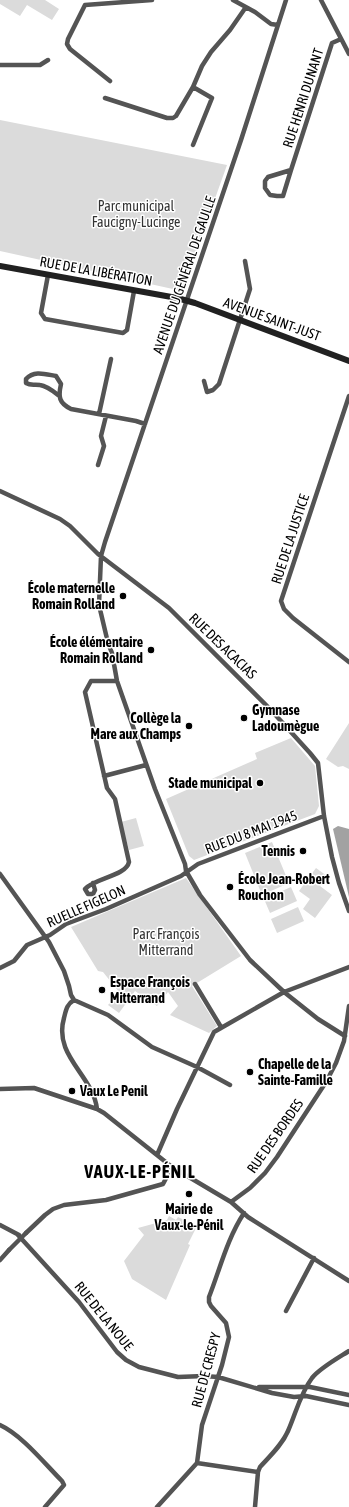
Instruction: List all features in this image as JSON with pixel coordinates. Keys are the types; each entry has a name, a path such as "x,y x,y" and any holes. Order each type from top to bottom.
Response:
{"street":[{"path":"110,82 70,49 67,44 86,2 152,0"},
{"path":"233,0 255,12 270,24 278,25"},
{"name":"AVENUE DU GÉNÉRAL DE GAULLE","path":"286,0 241,140 101,556 99,605 112,653 117,682 146,765 185,864 186,871 200,894 250,960 284,992 318,1019 345,1036"},
{"path":"321,0 349,54"},
{"path":"105,98 167,118 173,118 178,113 193,87 210,52 230,30 246,7"},
{"name":"RUE HENRI DUNANT","path":"291,170 268,177 264,182 265,188 270,195 283,196 332,43 341,39"},
{"path":"0,65 40,65 48,60"},
{"path":"193,87 212,98 193,145"},
{"path":"204,381 207,392 213,390 219,384 250,289 245,261"},
{"name":"RUE DE LA LIBÉRATION","path":"0,266 187,301"},
{"path":"48,274 40,313 45,319 123,332 127,330 134,290"},
{"name":"AVENUE SAINT-JUST","path":"187,301 349,361"},
{"path":"99,414 111,360"},
{"path":"58,395 61,384 56,376 36,373 26,379 26,382 29,385 39,385 50,389 71,409 145,424"},
{"name":"RUE DE LA JUSTICE","path":"349,396 281,601 284,609 293,618 349,662"},
{"path":"98,465 104,446 101,436 106,416"},
{"name":"RUE DES ACACIAS","path":"0,491 60,519 70,526 101,556 169,608 270,708 318,763 324,816"},
{"path":"94,883 124,870 128,867 129,862 115,799 107,788 86,692 91,681 117,682"},
{"path":"104,776 146,765"},
{"path":"324,816 339,884 349,911"},
{"name":"RUE DU 8 MAI 1945","path":"186,871 205,861 324,816"},
{"name":"RUELLE FIGELON","path":"0,968 14,961 27,944 50,935 66,924 113,906 181,876 186,871"},
{"path":"0,874 45,937 64,971 71,996 74,1000 108,1014 152,1047 197,1067 230,1085"},
{"path":"157,1155 214,1032 284,992 349,967"},
{"path":"195,984 221,1027"},
{"path":"74,1000 67,1006 61,1028 62,1040 67,1053 94,1096 97,1109"},
{"name":"RUE DES BORDES","path":"231,1202 258,1181 277,1157 333,1069 345,1036 349,1006"},
{"path":"0,1088 34,1088 97,1109 172,1166 231,1202 261,1225 349,1281"},
{"path":"0,1260 26,1233 53,1209 64,1205 106,1200 162,1184 172,1166"},
{"name":"RUE DE CRESPY","path":"197,1463 202,1426 229,1337 226,1323 211,1306 209,1297 221,1266 225,1249 244,1213"},
{"name":"RUE DE LA NOUE","path":"0,1225 10,1229 25,1242 79,1302 117,1352 126,1360 139,1367 178,1377 218,1377 253,1386 272,1393 301,1397 306,1396 349,1405"},
{"path":"286,1311 314,1258"},
{"path":"256,1507 258,1472 260,1467 283,1442 306,1387 315,1374 349,1351"},
{"name":"RUE DE LA NOUE","path":"253,1386 306,1387 349,1395"},
{"path":"0,1425 7,1428 62,1481 64,1485 62,1489 44,1507"},
{"path":"157,1507 197,1463 258,1472"}],"green space":[{"path":"0,0 45,0 59,9 52,20 27,5 20,16 0,4"},
{"name":"Parc municipal Faucigny-Lucinge","path":"0,120 227,165 182,291 0,251"},
{"path":"349,723 349,769 343,766 338,767 326,759"},
{"name":"Stade municipal","path":"291,738 315,766 319,806 315,814 194,860 189,856 166,799 257,759 255,753"},
{"path":"136,818 144,846 129,850 121,822"},
{"path":"272,842 289,883 262,895 245,853"},
{"path":"316,868 327,876 320,886 332,895 315,918 303,909 310,899 299,891"},
{"name":"Parc François Mitterrand","path":"186,878 241,956 192,986 217,1026 209,1033 170,1015 178,1006 168,992 157,1006 135,991 119,1013 108,1005 119,992 103,972 98,971 71,927"},
{"path":"291,887 297,901 270,913 264,899"},
{"path":"298,907 304,921 277,933 271,919"},
{"path":"169,1216 176,1220 178,1217 197,1226 188,1244 190,1245 166,1300 132,1279 124,1261 144,1235 138,1228 167,1220"}],"shaded area":[{"path":"338,826 349,829 349,897 333,829"}],"place":[{"name":"École maternelle Romain Rolland","path":"123,596"},
{"name":"École élémentaire Romain Rolland","path":"151,650"},
{"name":"Gymnase Ladoumègue","path":"244,718"},
{"name":"Collège la Mare aux Champs","path":"189,726"},
{"name":"Stade municipal","path":"260,783"},
{"name":"Tennis","path":"303,851"},
{"name":"École Jean-Robert Rouchon","path":"230,887"},
{"name":"Espace François Mitterrand","path":"102,990"},
{"name":"Chapelle de la Sainte-Famille","path":"250,1072"},
{"name":"Vaux Le Penil","path":"72,1091"},
{"name":"Mairie de Vaux-le-Pénil","path":"189,1194"}],"district":[{"name":"VAUX-LE-PÉNIL","path":"140,1171"}]}
